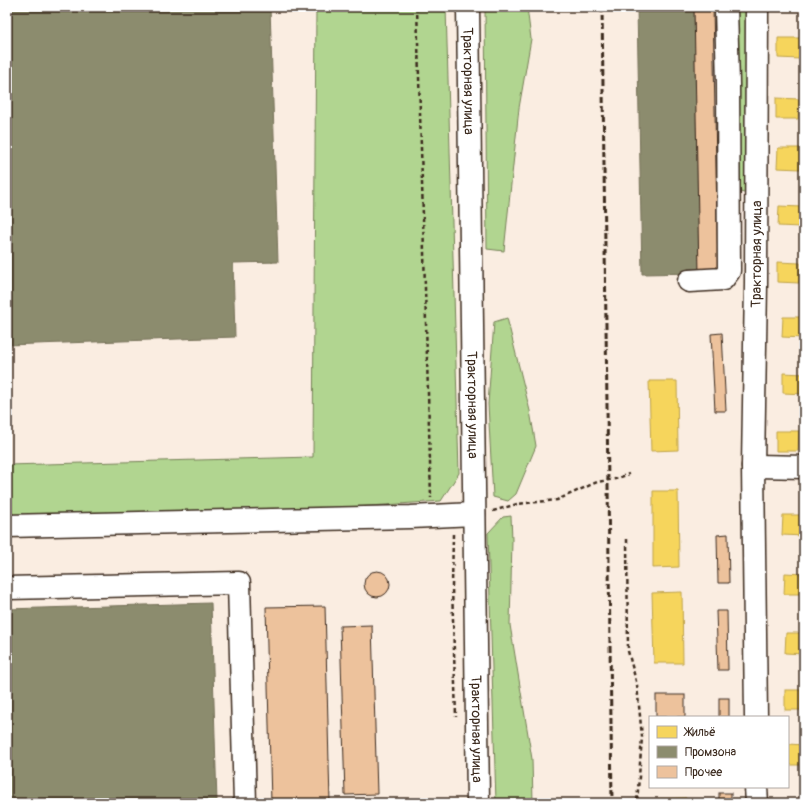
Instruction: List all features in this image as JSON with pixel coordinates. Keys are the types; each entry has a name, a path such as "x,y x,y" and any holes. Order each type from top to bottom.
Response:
{"street":[{"name":"Тракторная улица","path":"468,7 478,803"},
{"path":"689,281 723,279 729,270 726,7"},
{"name":"Тракторная улица","path":"756,716 753,466 756,284 757,7"},
{"path":"753,466 804,468"},
{"path":"7,526 474,514"},
{"path":"7,588 239,583 244,803"},
{"path":"756,788 756,803"}],"path":[{"path":"417,7 431,516"},
{"path":"474,514 494,511 522,503 557,500 597,482 615,479 628,474"},
{"path":"453,515 452,587 456,718"},
{"path":"627,539 628,651 637,685 642,737 637,803"}],"green space":[{"path":"316,7 446,7 459,473 441,501 342,508 7,515 7,465 313,457"},
{"path":"485,7 527,7 531,39 519,108 504,251 487,249"},
{"path":"732,7 750,7 751,195 737,191"},
{"path":"507,318 530,411 536,446 516,494 508,501 493,497 488,404 494,322"},
{"path":"511,516 512,540 510,625 532,759 533,803 496,803 488,533 503,517"}],"building: Жильё":[{"path":"778,38 801,38 800,59 778,58"},
{"path":"776,98 799,99 798,119 776,119"},
{"path":"778,148 800,148 800,169 777,168"},
{"path":"779,206 801,207 800,227 778,226"},
{"path":"777,262 800,263 799,283 777,282"},
{"path":"783,317 804,317 804,338 782,337"},
{"path":"783,373 804,374 804,394 783,393"},
{"path":"649,381 677,381 678,450 651,451"},
{"path":"776,431 799,431 798,451 776,451"},
{"path":"653,491 678,491 679,567 653,568"},
{"path":"783,515 804,515 804,536 782,535"},
{"path":"785,573 804,574 804,594 784,594"},
{"path":"682,592 683,663 654,663 652,593"},
{"path":"786,633 804,633 804,654 785,653"},
{"path":"785,690 804,690 804,710 785,710"},
{"path":"789,744 804,745 804,765 789,765"},
{"path":"686,798 686,803 658,803 657,799"},
{"path":"788,801 804,801 804,803 788,803"}],"building: Промзона":[{"path":"7,7 270,7 278,262 233,263 235,337 7,345"},
{"path":"637,7 694,7 699,273 642,274"},
{"path":"211,603 217,803 7,803 7,609"}],"building: Прочее":[{"path":"694,7 713,7 718,272 699,273"},
{"path":"722,333 726,411 715,411 711,334"},
{"path":"728,534 729,583 718,583 717,535"},
{"path":"377,571 386,575 390,584 386,593 377,597 368,593 364,584 368,575"},
{"path":"325,606 330,803 271,803 266,607"},
{"path":"716,611 727,611 728,670 718,670"},
{"path":"372,625 377,794 345,795 340,626"},
{"path":"656,695 685,695 685,716 656,716"},
{"path":"719,698 729,698 729,716 719,716"},
{"path":"719,793 731,793 731,803 719,803"}],"railway":[{"path":"602,7 612,803"}]}
